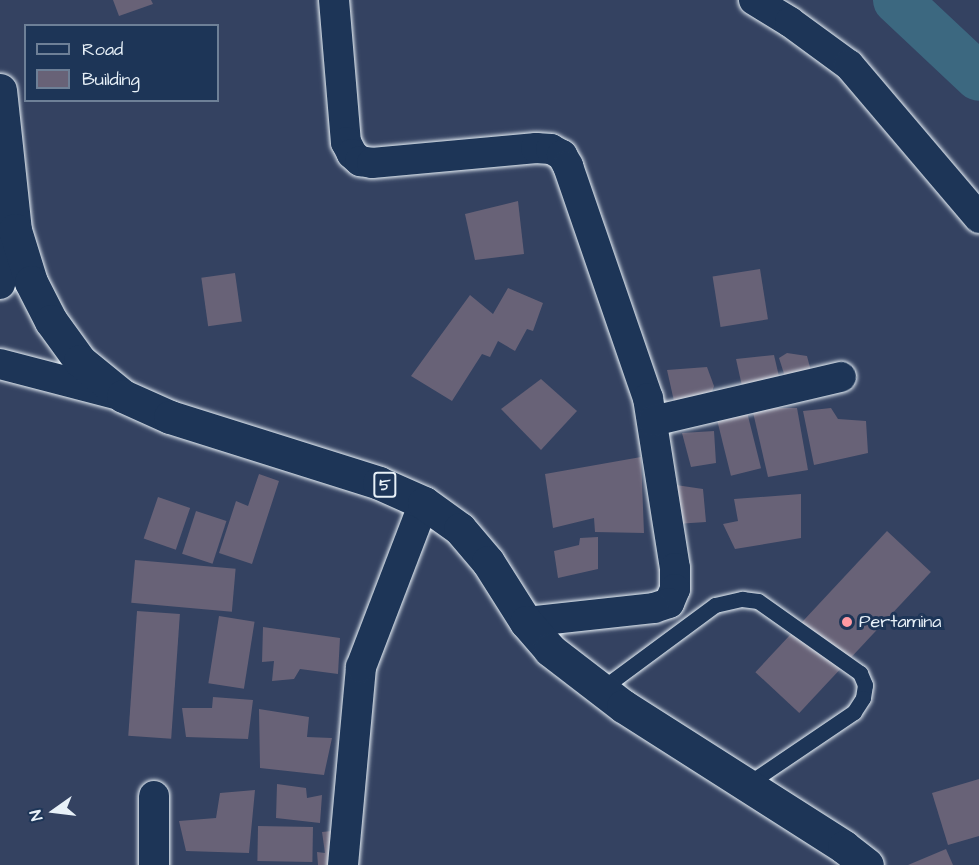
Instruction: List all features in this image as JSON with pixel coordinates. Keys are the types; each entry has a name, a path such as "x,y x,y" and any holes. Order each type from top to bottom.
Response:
{"highway":[{"name":"5","path":"0,90 15,230 31,282 51,321 80,361 123,396 170,417 379,483 424,503 460,529 489,562 526,622 550,650 600,690 867,865"}],"street":[{"path":"334,0 346,142 352,154 360,161 372,162 536,148 551,149 562,155 568,166 648,398 675,568 675,589 669,603 654,608 526,622"},
{"path":"754,0 790,22 849,65 979,218"},
{"path":"0,284 15,230"},
{"path":"0,364 123,396"},
{"path":"653,421 842,377"},
{"path":"343,865 361,667 424,503"},
{"path":"154,796 154,865"}],"lane":[{"path":"600,690 715,605 742,599 758,601 860,673 864,685 863,698 854,712 746,785"}],"building":[{"path":"113,0 151,0 153,4 119,16"},
{"path":"518,201 524,254 475,260 465,214"},
{"path":"760,269 768,319 721,327 713,277"},
{"path":"235,273 242,322 208,326 201,278"},
{"path":"508,288 543,303 533,331 527,329 515,351 498,341 490,357 482,354 452,401 411,376 470,295 493,314"},
{"path":"787,353 807,356 813,379 787,383 779,358"},
{"path":"774,355 781,385 744,395 736,359"},
{"path":"707,367 714,386 709,401 676,410 667,370"},
{"path":"541,379 577,411 541,450 501,409"},
{"path":"752,408 797,408 808,470 768,477"},
{"path":"831,408 838,419 866,421 868,453 814,465 803,411"},
{"path":"747,412 761,468 731,476 717,419"},
{"path":"714,431 716,463 691,467 682,433"},
{"path":"641,457 644,533 595,532 594,518 553,528 545,474"},
{"path":"259,474 279,481 252,564 219,553 236,501 248,506"},
{"path":"669,484 703,489 706,522 676,524"},
{"path":"801,494 801,538 735,549 723,524 738,521 734,499"},
{"path":"158,497 190,508 176,550 144,539"},
{"path":"196,511 226,521 213,564 182,554"},
{"path":"887,531 931,572 799,713 755,672"},
{"path":"598,537 598,569 558,578 554,551 579,545 580,538"},
{"path":"135,560 236,569 232,612 131,603"},
{"path":"137,611 180,614 171,739 128,736"},
{"path":"219,616 255,622 244,689 208,683"},
{"path":"263,627 340,638 338,674 300,669 294,679 272,681 274,661 262,662"},
{"path":"213,697 253,700 248,739 186,737 182,708 212,708"},
{"path":"259,709 309,717 307,737 332,738 324,775 260,768"},
{"path":"979,779 979,836 948,845 932,793"},
{"path":"277,784 306,788 307,798 322,795 320,823 276,818"},
{"path":"255,790 249,853 186,851 179,821 216,818 220,793"},
{"path":"258,826 313,827 312,862 257,861"},
{"path":"332,831 336,865 318,865 317,852 325,853 322,832"},
{"path":"946,849 953,865 908,865"}],"waterway":[{"path":"897,0 979,77"}],"place":[{"name":"Pertamina","path":"847,622"}]}
